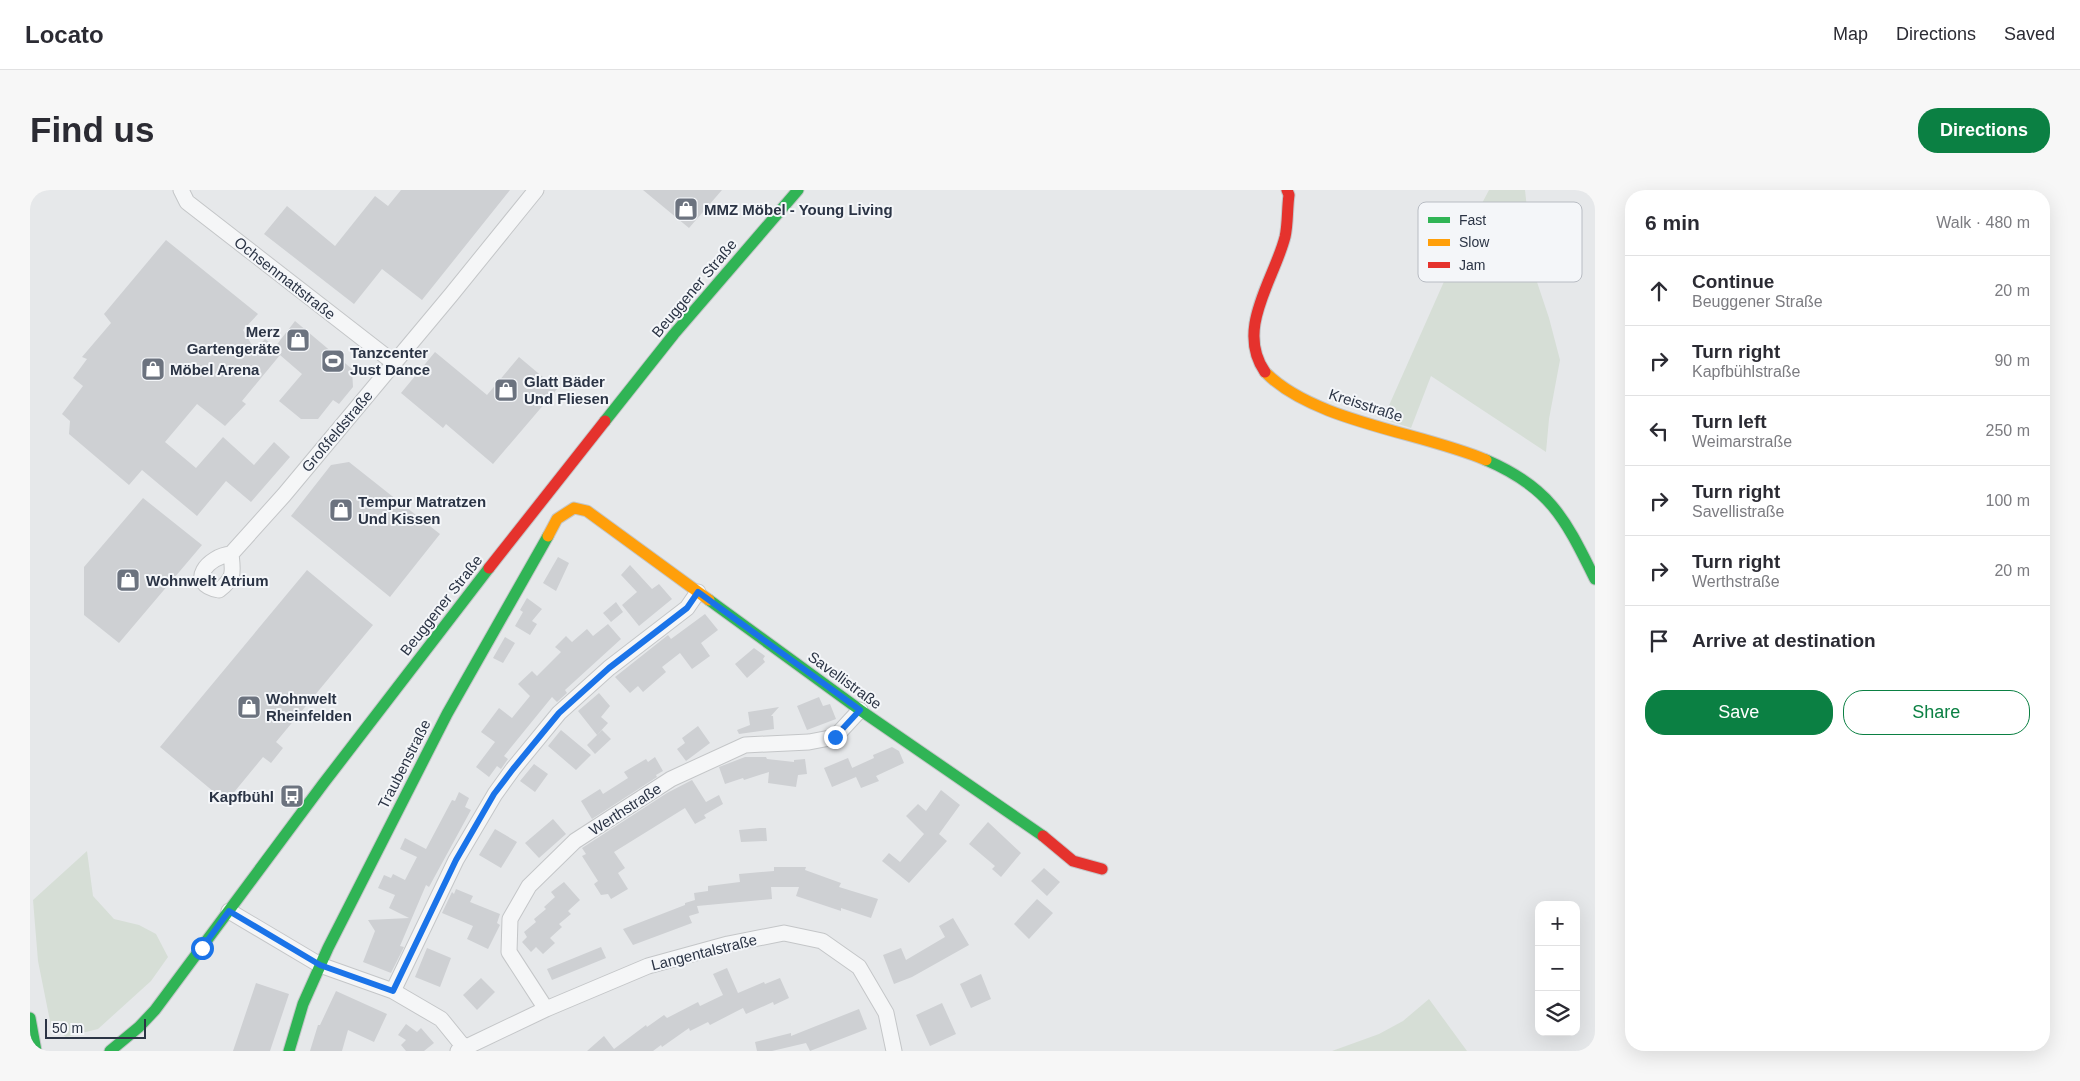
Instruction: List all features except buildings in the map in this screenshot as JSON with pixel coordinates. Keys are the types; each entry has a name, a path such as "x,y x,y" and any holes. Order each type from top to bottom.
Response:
{"street":[{"name":"Ochsenmattstraße","path":"181,190 187,202 394,362"},
{"name":"Großfeldstraße","path":"231,554 284,495 536,190"},
{"name":"Beuggener Straße","path":"98,1051 113,1048 139,1027 155,1010 323,784 496,558 674,334 798,190"},
{"name":"Kreisstraße","path":"1287,190 1285,236 1254,323 1256,353 1266,374 1281,387 1305,400 1365,422 1460,450 1501,466 1531,484 1548,499 1564,522 1595,579"},
{"name":"Savellistraße","path":"574,508 587,511 860,710 1034,828 1073,861 1102,869"},
{"name":"Traubenstraße","path":"289,1051 303,1004 320,965 448,714 557,520 574,508"},
{"path":"393,991 456,860 494,794 513,769 559,713 609,668 687,608 698,592"},
{"name":"Werthstraße","path":"546,1009 509,952 510,920 529,886 575,841 671,779 745,745 809,742 835,737 860,710"},
{"path":"229,911 320,965 393,991 441,1019 463,1050"},
{"name":"Langentalstraße","path":"463,1050 546,1009 648,966 728,944 784,933 822,941 859,967 886,1013 894,1051"},
{"path":"30,1018 35,1036 36,1051"},
{"path":"35,1036 49,1050"}],"shaded area":[{"path":"1489,190 1525,190 1526,202 1483,202"},
{"path":"1444,282 1537,282 1560,360 1549,419 1546,452 1431,376 1411,428 1383,419"},
{"path":"87,851 93,896 114,919 139,925 156,934 168,957 151,981 98,1029 66,1037 51,1026 38,961 33,900"},
{"path":"1429,999 1467,1051 1332,1051 1379,1034 1403,1021"}],"traffic: fast":[{"path":"605,421 674,334 798,190"},
{"path":"1486,460 1526,482 1554,508 1574,539 1595,579"},
{"path":"289,1051 303,1004 328,948 447,714 548,536"},
{"path":"110,1051 139,1027 155,1010 323,784 489,568"},
{"path":"709,600 860,710 1043,836"},
{"path":"30,1018 36,1051"}],"traffic: slow":[{"path":"1265,372 1286,389 1311,403 1339,414 1460,450 1486,460"},
{"path":"548,536 557,519 574,508 587,511 709,600"}],"traffic: jam":[{"path":"1265,372 1257,356 1254,339 1255,322 1285,237 1289,195 1287,190"},
{"path":"489,568 605,421"},
{"path":"1043,836 1073,861 1102,869"}],"place":[{"name":"MMZ Möbel - Young Living","path":"686,209"},
{"name":"Merz Gartengeräte","path":"298,340"},
{"name":"Tanzcenter Just Dance","path":"333,361"},
{"name":"Möbel Arena","path":"153,369"},
{"name":"Glatt Bäder Und Fliesen","path":"506,390"},
{"name":"Tempur Matratzen Und Kissen","path":"341,510"},
{"name":"Wohnwelt Atrium","path":"128,580"},
{"name":"Wohnwelt Rheinfelden","path":"249,707"},
{"name":"Kapfbühl","path":"292,796"}],"route":[{"path":"202,948 229,911 320,965 393,991 456,860 494,794 513,769 559,713 584,689 687,608 698,592 860,710 835,737"}]}
